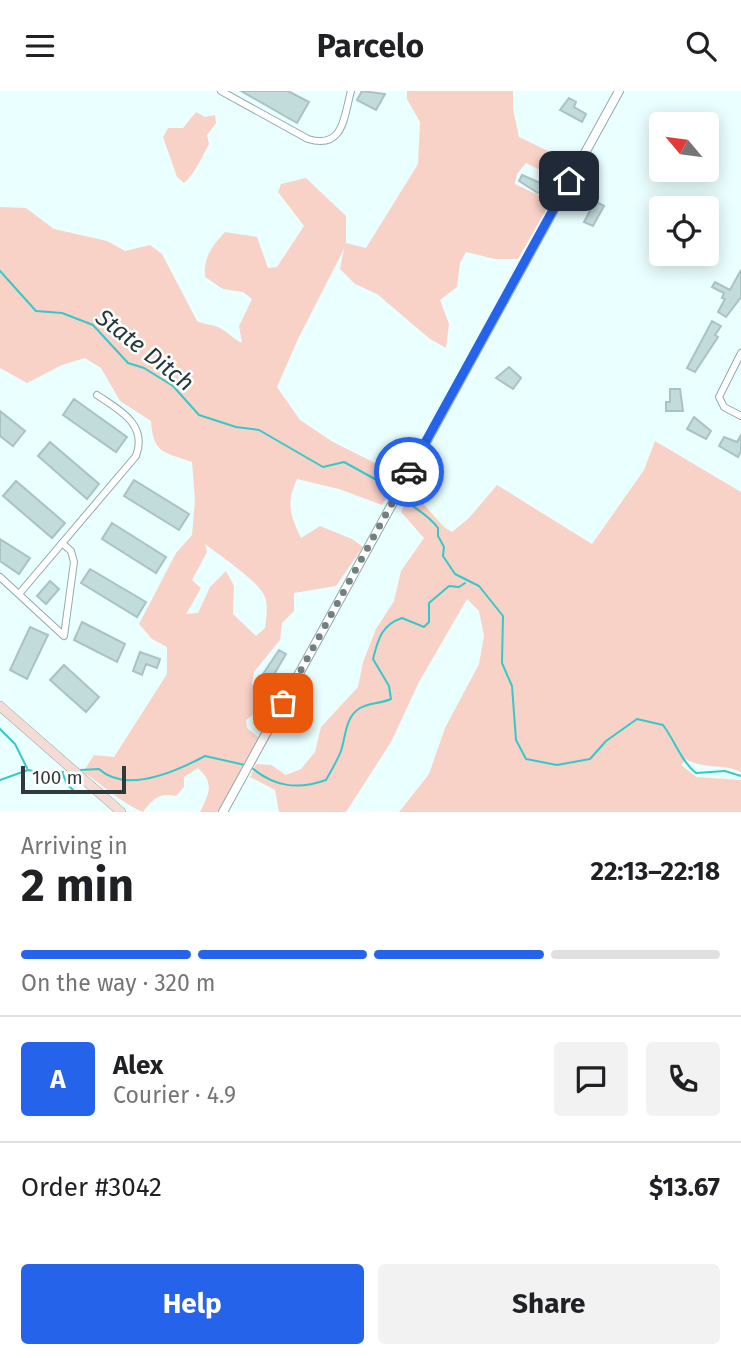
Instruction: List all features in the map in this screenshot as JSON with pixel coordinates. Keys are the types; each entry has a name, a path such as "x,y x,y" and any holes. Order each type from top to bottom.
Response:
{"main road":[{"path":"0,706 121,812"}],"street":[{"path":"221,91 308,139 326,140 341,128 351,91"},
{"path":"223,812 618,91"},
{"path":"741,353 720,391 720,401 741,417"},
{"path":"19,594 135,459 139,446 138,432 132,421 97,395"},
{"path":"0,577 64,636 74,561 71,551 62,543"}],"shaded area":[{"path":"407,91 513,91 513,109 519,137 550,152 575,158 562,181 526,163 517,174 515,184 551,201 518,259 495,259 466,252 460,263 457,287 440,300 449,324 446,348 430,339 377,294 355,284 340,269 344,249 277,387 300,420 333,442 401,476 382,505 339,489 297,479 291,495 291,509 301,538 320,526 352,539 363,547 336,586 294,593 294,611 282,623 280,640 254,672 252,684 277,701 270,716 254,714 246,720 247,728 259,738 220,812 200,812 209,789 207,779 198,768 184,777 184,787 176,796 165,795 157,798 143,812 83,772 94,755 114,757 167,674 167,647 152,639 139,624 176,553 192,535 195,500 192,462 157,446 151,421 120,401 101,368 85,358 62,365 27,383 0,368 0,207 26,208 54,229 107,241 125,251 150,245 162,254 197,321 218,327 242,343 239,326 252,299 243,292 223,289 205,277 205,264 212,247 225,232 257,237 268,268 277,267 304,226 278,192 281,184 306,178 346,216 346,243 366,248 418,164 420,122 407,99","holes":["205,544 246,575 264,595 267,607 265,628 256,636 233,614 234,586 226,571 210,587 198,613 186,614 201,588 192,580 207,552"]},
{"path":"196,112 205,117 215,115 216,123 207,135 209,144 201,160 184,183 177,177 163,137 168,128 183,128"},
{"path":"655,441 741,492 741,772 686,759 681,765 697,777 741,780 741,812 399,812 429,774 445,728 479,664 484,636 479,611 467,599 419,682 391,742 346,812 279,812 275,790 250,777 256,764 271,765 286,775 301,769 315,752 321,727 358,687 363,662 376,629 394,601 401,571 424,538 401,512 412,491 444,527 452,532 469,518 497,485 592,544 644,470"}],"building":[{"path":"241,91 288,91 309,102 297,123"},
{"path":"362,91 385,94 376,110 357,100"},
{"path":"569,98 576,102 574,107 586,114 582,122 560,110"},
{"path":"522,175 545,185 542,191 538,193 519,181"},
{"path":"595,201 604,206 593,226 584,222"},
{"path":"741,270 741,297 726,317 718,312 725,299 722,298 724,293 712,287 715,282 730,290"},
{"path":"712,321 721,326 715,335 718,337 695,372 687,368"},
{"path":"509,367 521,378 513,389 496,378"},
{"path":"670,389 680,389 683,411 666,411 666,402 670,402"},
{"path":"74,399 127,437 116,452 63,415"},
{"path":"0,411 25,431 13,446 0,436"},
{"path":"694,417 711,431 706,439 687,429"},
{"path":"741,435 741,451 738,457 719,446 724,437 737,442"},
{"path":"50,442 99,484 87,499 38,456"},
{"path":"134,480 189,514 179,530 124,496"},
{"path":"16,481 65,523 52,538 3,496"},
{"path":"112,523 166,557 156,573 102,539"},
{"path":"0,539 30,558 19,574 0,561"},
{"path":"90,569 146,602 137,617 81,583"},
{"path":"50,581 59,589 46,604 37,596"},
{"path":"82,622 125,644 117,662 74,640"},
{"path":"30,627 48,635 27,679 10,670"},
{"path":"279,650 286,654 266,688 257,683"},
{"path":"140,652 160,659 157,668 146,664 142,675 133,671"},
{"path":"64,665 99,697 86,712 50,680"}],"waterway":[{"name":"State Ditch","path":"0,271 36,311 62,313 93,325 128,363 144,368 173,386 199,415 236,427 259,430 323,467 344,462 384,484 391,492"},
{"name":"State Ditch","path":"401,497 426,515 438,528 438,536 444,547 443,556 455,574 479,586 503,616 502,663 512,686 516,740 526,759 557,765 590,759 606,741 637,719 663,725 686,763 696,773 725,771 741,776"},
{"path":"252,768 269,779 287,785 306,785 326,780 343,745 351,716 364,706 391,699 389,686 373,659 385,629 402,618 424,627 429,622 429,603 449,586 459,587 465,583"},
{"path":"0,729 15,744 27,768"},
{"path":"80,770 99,769 123,780 137,780 166,773 205,756 245,765"},
{"path":"0,780 28,770 51,775 63,772"},
{"path":"62,772 67,784 76,793"}],"way so far":[{"path":"283,703 409,472"}],"route":[{"path":"409,472 569,181"}]}
